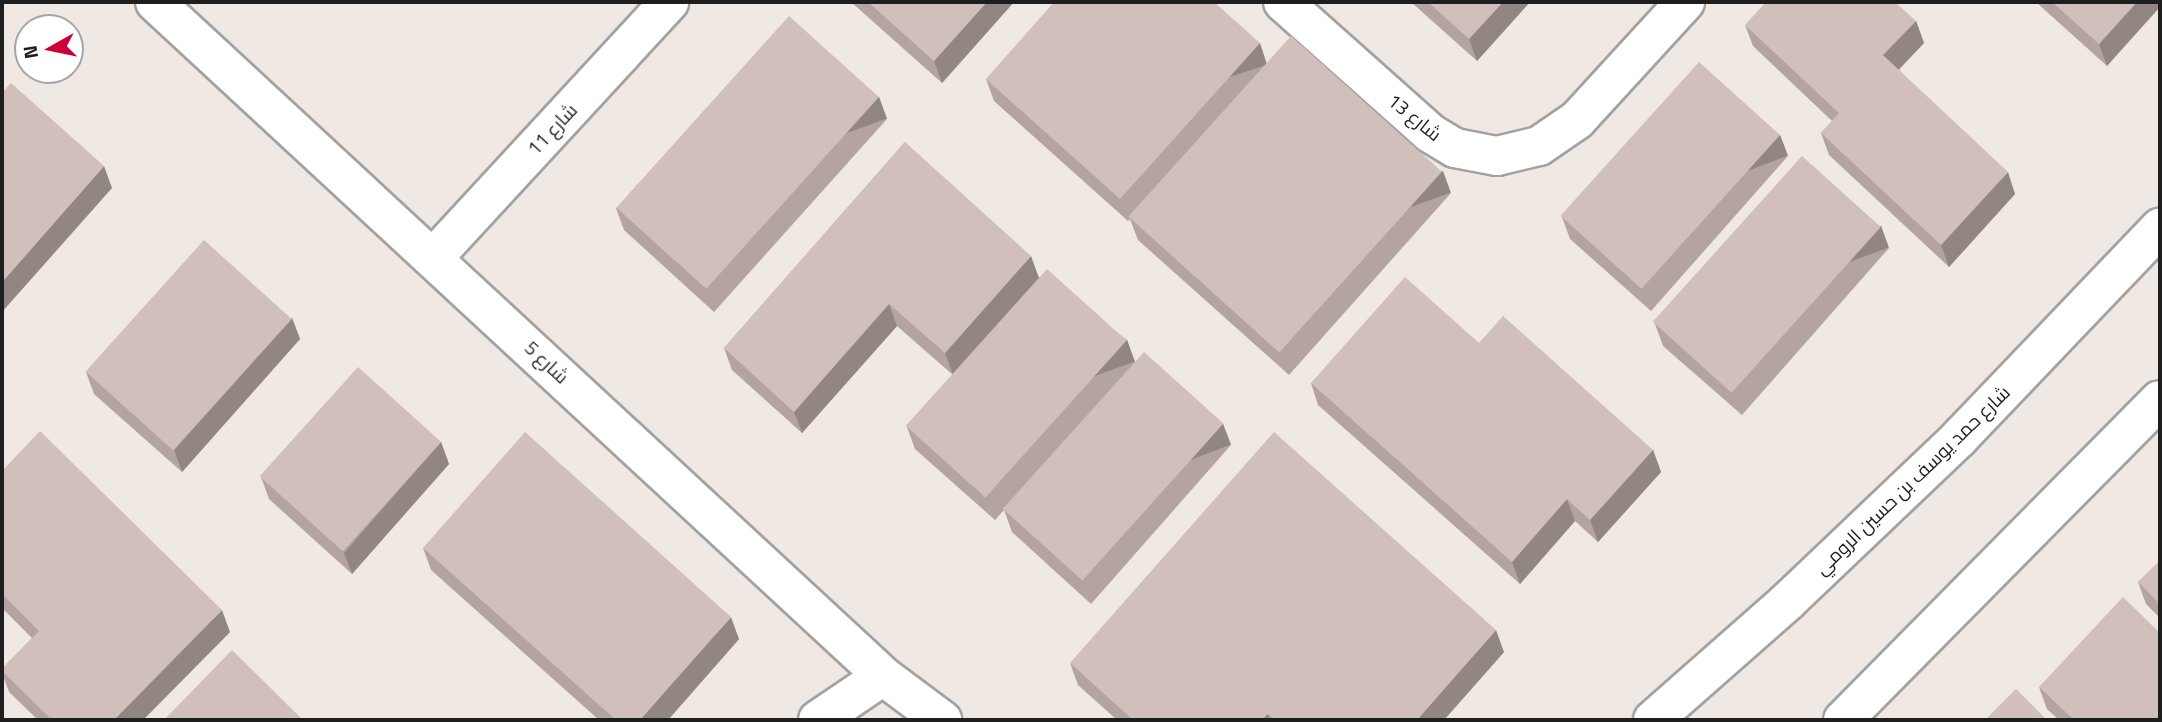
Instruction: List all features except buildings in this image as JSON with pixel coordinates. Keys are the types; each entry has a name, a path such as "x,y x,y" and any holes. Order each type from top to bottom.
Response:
{"street":[{"name":"شارع 5","path":"155,2 435,257 883,676 942,720"},
{"name":"شارع 11","path":"435,257 669,2"},
{"name":"شارع 13","path":"1283,2 1430,133 1455,148 1497,156 1518,154 1568,128 1685,2"},
{"name":"شارع حمد يوسف بن حسين الرومي","path":"1653,720 1788,601 1959,438 2160,228"},
{"path":"1843,720 2160,400"},
{"path":"818,720 883,676"}]}
